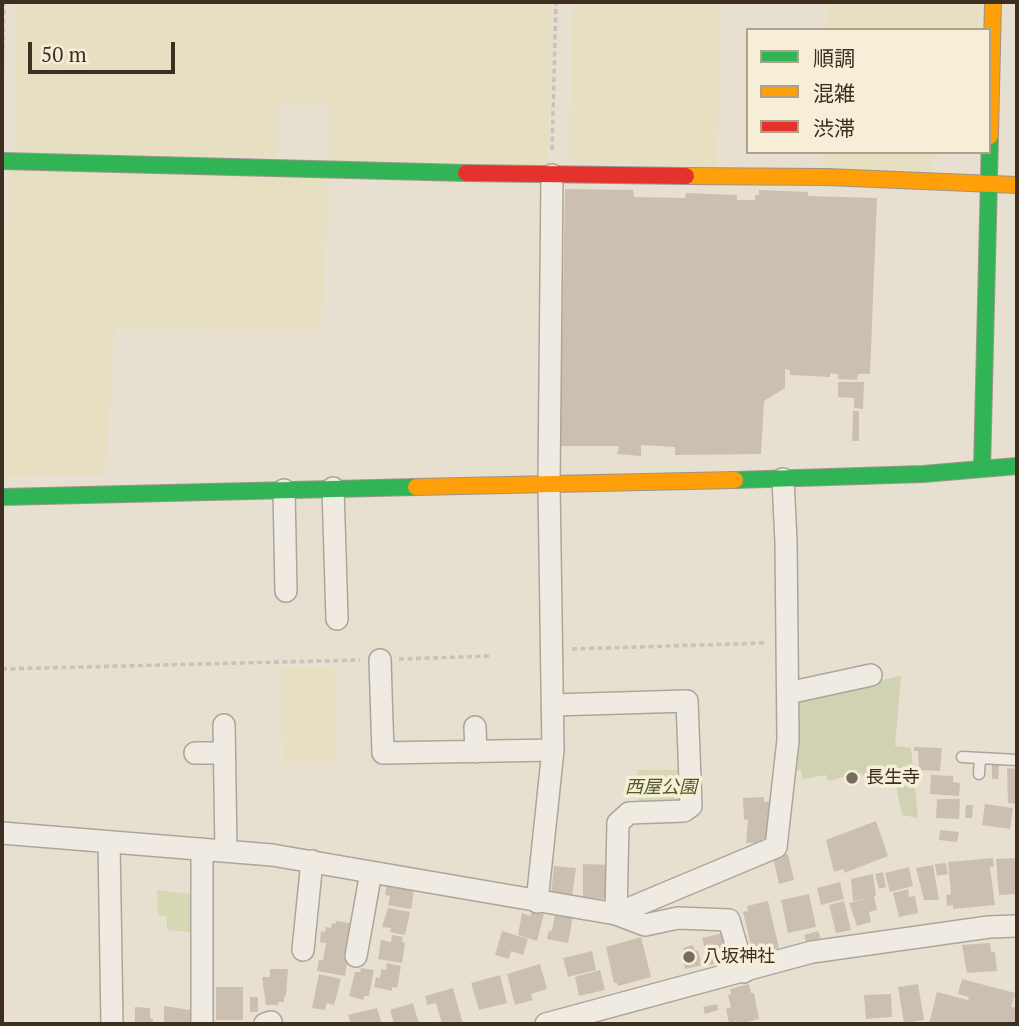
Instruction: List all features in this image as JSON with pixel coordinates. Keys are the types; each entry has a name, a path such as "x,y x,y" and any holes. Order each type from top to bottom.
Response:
{"street":[{"path":"991,123 993,2"},
{"path":"982,469 990,154"},
{"path":"2,161 552,175 827,177 1017,185"},
{"path":"537,902 553,750 549,484 552,175"},
{"path":"2,497 923,474 1017,466"},
{"path":"616,914 776,847 788,740 783,478"},
{"path":"333,488 337,619"},
{"path":"284,490 286,591"},
{"path":"380,660 383,753 553,750"},
{"path":"788,693 871,675"},
{"path":"553,705 687,701 691,806 684,811 629,813 618,823 616,914"},
{"path":"224,725 226,850"},
{"path":"475,727 476,752"},
{"path":"195,753 225,753"},
{"path":"2,833 226,850 312,861 616,914 645,925 678,918 729,919 744,972"},
{"path":"109,842 112,1024"},
{"path":"202,849 202,1024"},
{"path":"303,950 312,861"},
{"path":"356,956 370,930 371,872"},
{"path":"546,1024 812,952 989,927 1017,926"}],"lane":[{"path":"962,757 1017,760"},
{"path":"979,774 980,758"}],"path":[{"path":"2,100 4,2"},
{"path":"552,175 556,2"},
{"path":"552,650 787,643"},
{"path":"2,669 490,656"}],"shaded area":[{"path":"17,2 552,2 548,165 330,161 330,105 278,104 278,157 14,153"},
{"path":"573,2 720,2 717,168 569,161"},
{"path":"828,2 981,2 979,28 827,28"},
{"path":"822,154 934,154 933,171 821,168"},
{"path":"10,167 329,178 321,330 115,328 105,475 2,477"},
{"path":"280,667 335,667 337,761 283,761"}],"green space":[{"path":"900,676 895,746 911,748 918,818 902,815 892,767 863,776 861,773 828,781 826,775 803,779 801,770 792,771 794,700"},
{"name":"西屋公園","path":"637,770 685,770 685,801 638,807"},
{"path":"157,890 200,895 200,933 167,930 167,916 158,915"}],"building":[{"path":"565,189 633,190 634,197 685,198 686,193 737,195 737,200 755,200 759,190 808,192 808,196 877,198 870,374 858,374 857,380 838,379 838,374 830,373 830,377 790,375 790,370 785,369 785,388 764,401 761,454 675,455 675,447 641,445 641,456 617,454 619,446 560,446"},
{"path":"838,382 864,382 863,409 854,408 854,398 838,397"},
{"path":"853,411 859,411 859,441 852,441"},
{"path":"914,747 942,748 940,771 919,770 918,751 914,751"},
{"path":"992,765 999,765 998,779 992,779"},
{"path":"1007,768 1017,769 1017,804 1008,803"},
{"path":"931,775 953,776 953,782 960,783 959,796 930,794"},
{"path":"764,797 764,802 773,801 768,839 762,839 762,843 746,843 748,819 744,820 743,798"},
{"path":"937,799 960,799 959,819 936,818"},
{"path":"985,804 1013,808 1010,829 982,825"},
{"path":"966,805 973,805 972,818 965,818"},
{"path":"876,821 888,856 844,873 844,869 834,872 826,840"},
{"path":"940,830 959,832 957,842 939,840"},
{"path":"788,854 794,880 779,884 773,858"},
{"path":"993,858 994,867 990,867 995,905 953,909 953,905 947,906 946,895 951,894 948,862"},
{"path":"1015,858 1017,894 999,895 996,859"},
{"path":"946,863 948,874 937,876 935,864"},
{"path":"583,864 610,865 609,899 583,898"},
{"path":"933,865 939,900 924,900 916,868"},
{"path":"554,866 576,868 572,896 551,894"},
{"path":"909,867 913,886 890,892 885,873"},
{"path":"883,872 886,887 879,889 875,874"},
{"path":"873,874 877,910 869,912 871,922 857,926 849,903 868,898 853,901 851,879"},
{"path":"840,882 844,899 821,905 817,888"},
{"path":"387,883 414,890 411,909 388,905 390,896 385,895"},
{"path":"908,889 909,897 915,896 918,913 899,917 893,893"},
{"path":"809,894 816,927 788,933 781,900"},
{"path":"768,901 779,948 758,953 755,944 751,945 743,912 748,911 747,906"},
{"path":"844,901 851,930 836,933 829,905"},
{"path":"388,908 410,912 405,935 382,927"},
{"path":"532,911 544,914 537,941 518,935 522,913 530,916"},
{"path":"555,914 573,916 568,943 547,939 549,930 552,931"},
{"path":"336,921 350,923 349,929 352,930 345,976 317,971 319,960 323,960 326,943 320,942 321,931 325,932 326,927 331,928"},
{"path":"502,931 528,939 523,955 511,951 509,959 495,955"},
{"path":"818,931 821,938 806,942 804,935"},
{"path":"724,933 731,959 709,965 702,938"},
{"path":"392,935 403,937 402,942 405,943 402,963 378,959 381,940 391,942"},
{"path":"641,937 651,977 618,986 614,983 606,947"},
{"path":"990,943 991,952 995,952 997,971 967,973 962,945"},
{"path":"693,945 695,951 698,950 702,965 685,969 683,948"},
{"path":"592,951 596,970 568,977 563,958"},
{"path":"387,963 401,966 397,988 392,987 392,991 374,987 376,977 380,978 381,969 386,970"},
{"path":"540,964 547,989 531,994 533,1000 515,1005 507,974"},
{"path":"361,968 374,970 369,996 364,996 364,1000 349,996 355,972 360,972"},
{"path":"270,969 288,969 286,996 284,1002 278,1002 278,1005 266,1005 262,977 270,977"},
{"path":"600,970 605,990 579,996 575,977"},
{"path":"319,974 341,979 334,1005 327,1003 325,1010 312,1008"},
{"path":"500,975 507,1003 479,1010 471,983"},
{"path":"962,979 1015,993 1011,1007 1017,1008 1017,1024 929,1024 937,992 968,1000 969,997 958,994"},
{"path":"749,984 751,993 754,993 759,1019 739,1024 736,1021 729,1023 726,1009 731,1007 728,995 731,994 730,989"},
{"path":"918,984 924,1020 904,1023 898,987"},
{"path":"216,987 243,987 243,1020 216,1020"},
{"path":"453,988 463,1024 442,1024 436,1003 427,1005 425,996"},
{"path":"891,994 892,1017 866,1019 864,995"},
{"path":"250,997 258,997 258,1012 250,1012"},
{"path":"413,1003 419,1024 394,1024 390,1010"},
{"path":"717,1004 718,1010 705,1014 703,1007"},
{"path":"164,1006 190,1010 190,1024 164,1024"},
{"path":"135,1007 150,1008 153,1024 135,1024"},
{"path":"377,1008 382,1024 351,1024 348,1015"}],"traffic: fast":[{"path":"982,469 990,154"},
{"path":"2,161 466,173"},
{"path":"735,480 923,474 1017,466"},
{"path":"2,497 416,487"}],"traffic: slow":[{"path":"991,91 993,2"},
{"path":"686,176 827,177 1017,185"},
{"path":"416,487 735,480"}],"traffic: jam":[{"path":"466,173 686,176"}],"place":[{"name":"長生寺","path":"852,778"},
{"name":"八坂神社","path":"689,957"}]}
